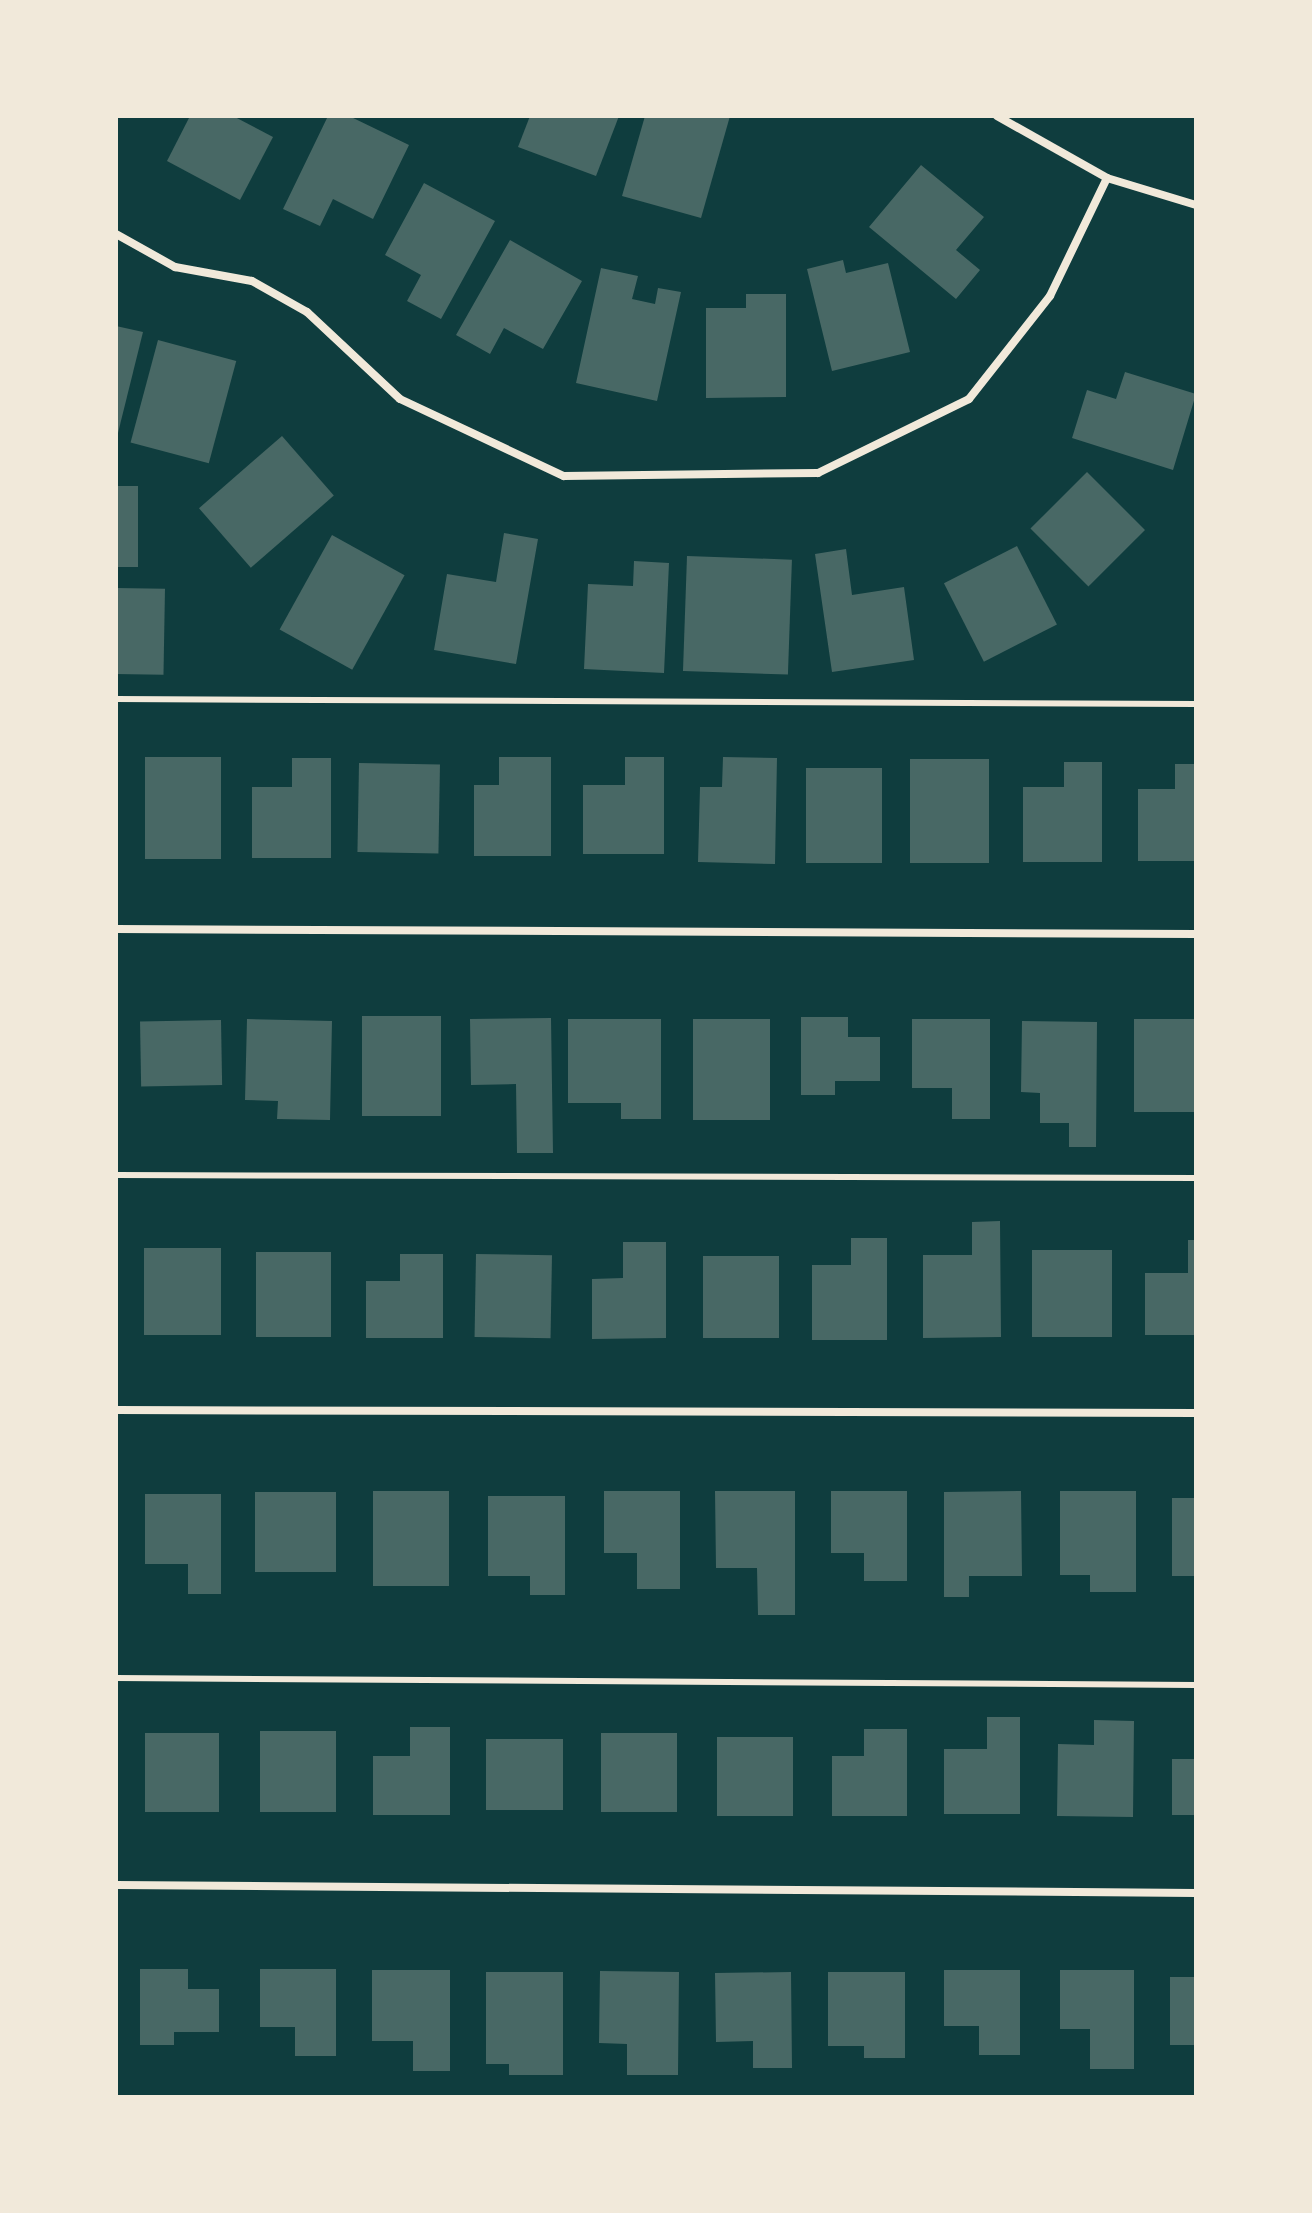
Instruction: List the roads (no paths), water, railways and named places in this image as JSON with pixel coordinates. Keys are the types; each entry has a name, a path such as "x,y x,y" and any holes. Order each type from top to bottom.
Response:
{"street":[{"path":"997,116 1107,178 1196,205"},
{"path":"116,234 175,267 252,281 307,312 400,399 564,476 818,473 969,399 1050,296 1107,178"},
{"path":"116,929 1196,934"},
{"path":"116,1410 1196,1413"},
{"path":"116,1885 1196,1893"}],"lane":[{"path":"116,699 1196,704"},
{"path":"116,1175 1196,1178"},
{"path":"116,1678 1196,1685"}]}
